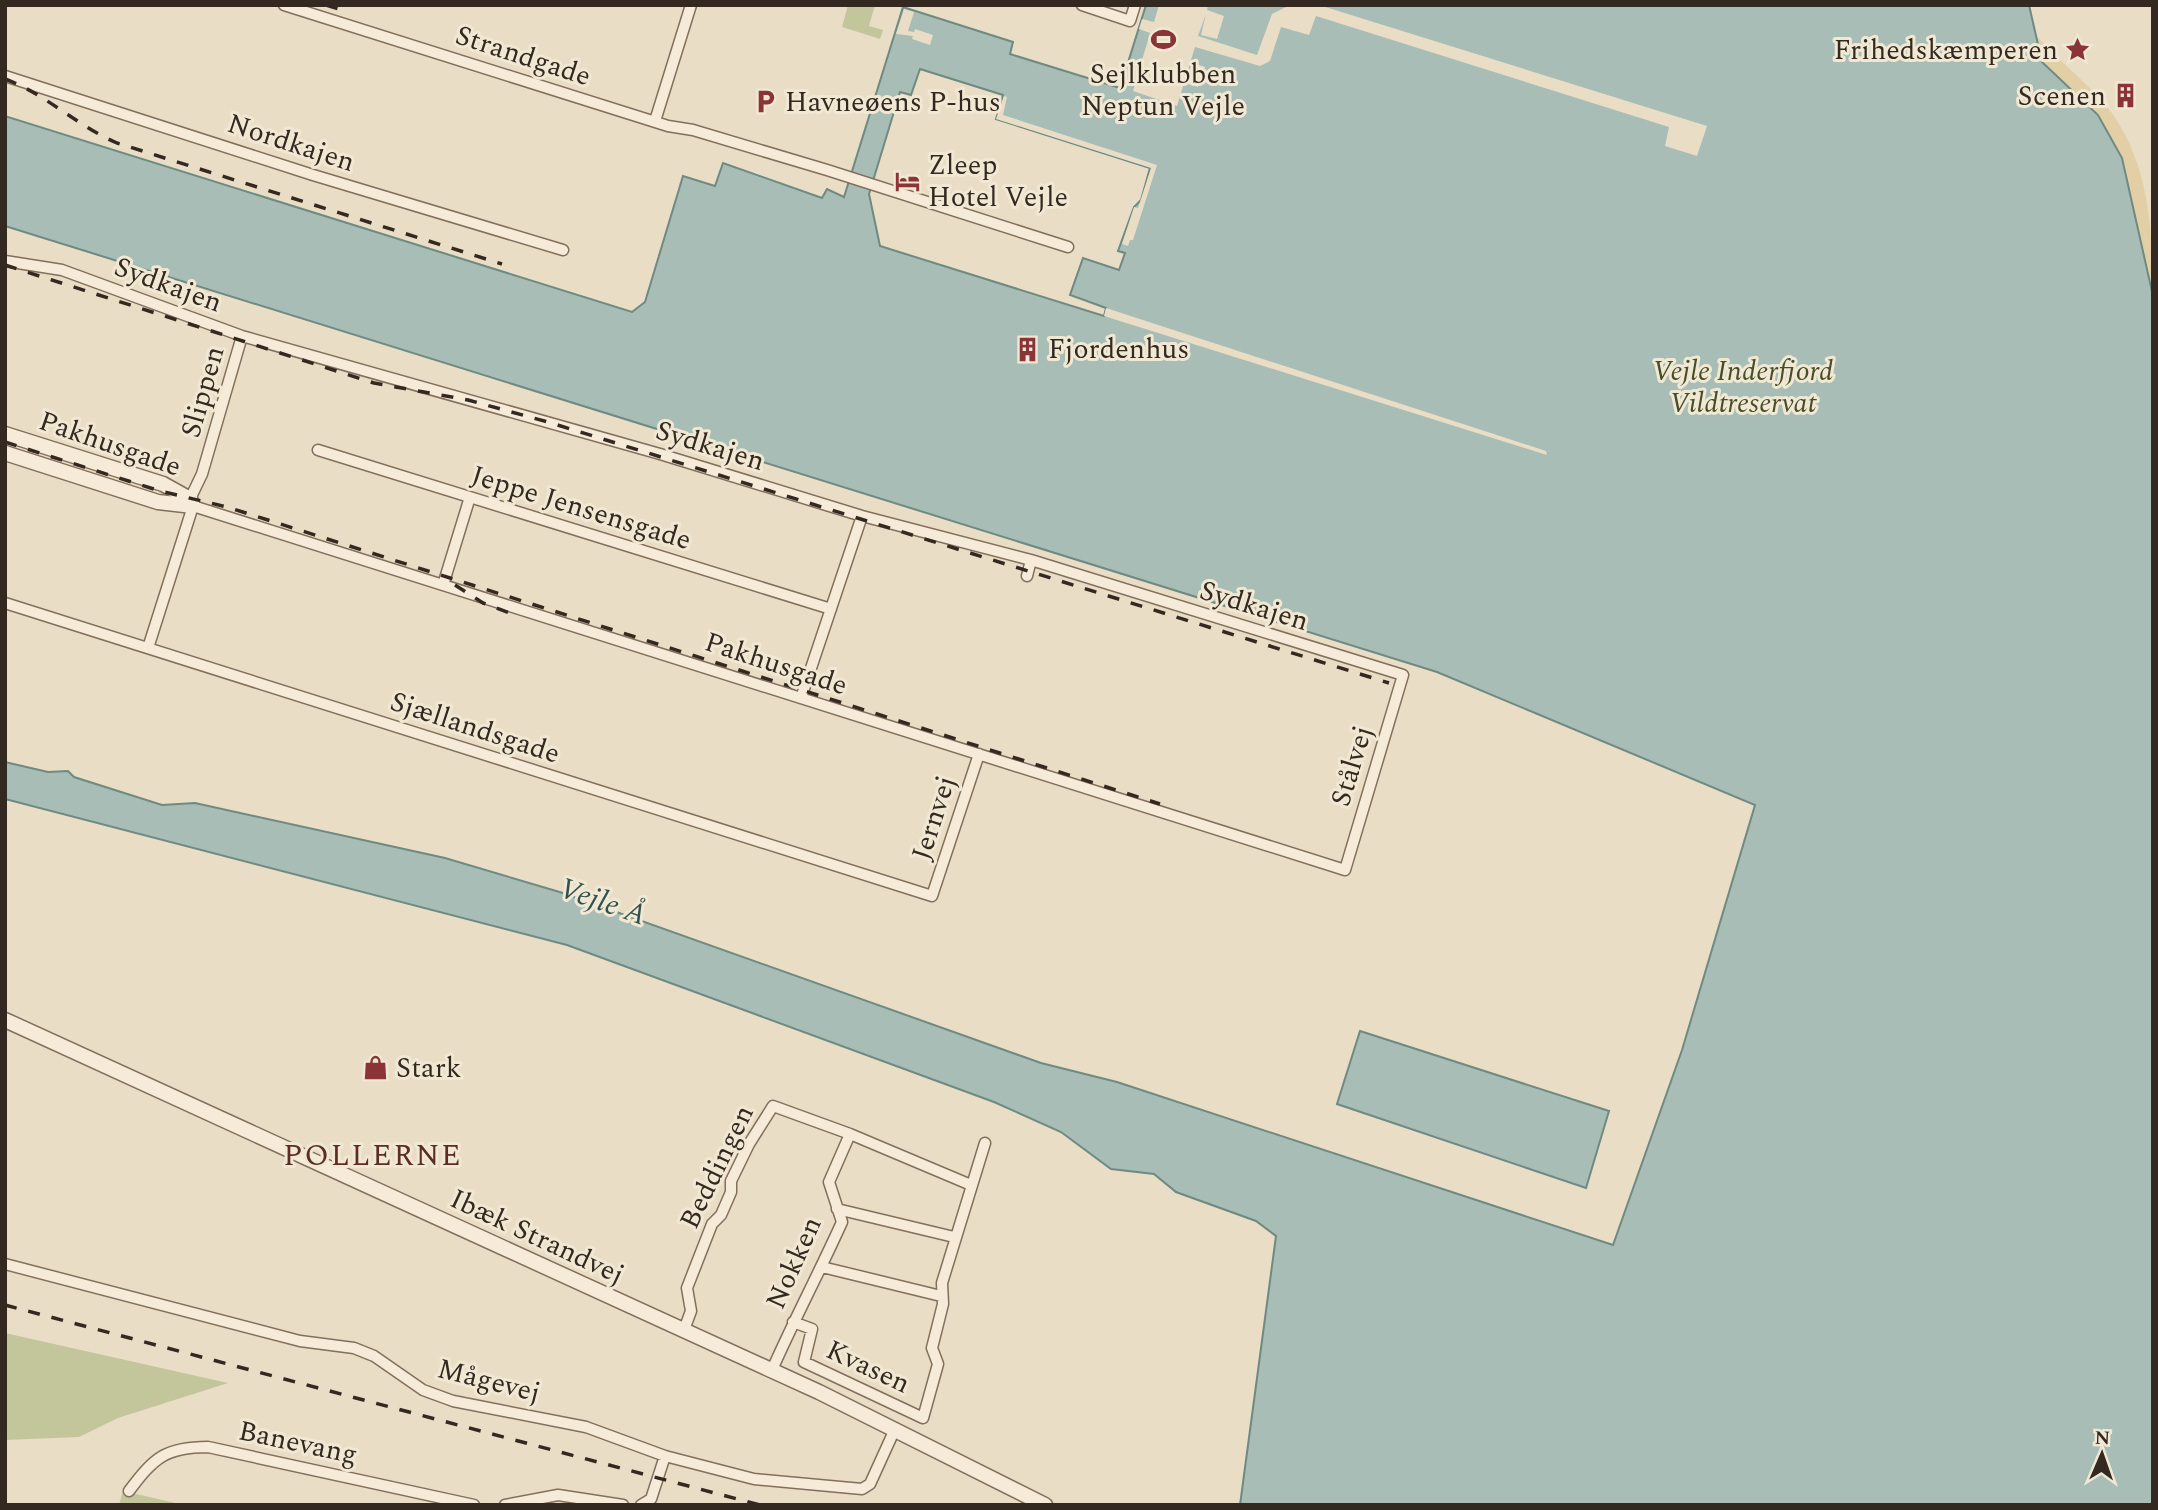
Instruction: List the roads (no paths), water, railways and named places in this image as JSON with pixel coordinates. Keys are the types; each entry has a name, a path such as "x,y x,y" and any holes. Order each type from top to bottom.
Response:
{"street":[{"name":"Strandgade","path":"284,5 668,126 730,141 1068,247"},
{"path":"655,121 691,5"},
{"path":"1082,5 1130,20 1135,5"},
{"name":"Nordkajen","path":"5,76 313,175 563,250"},
{"name":"Sydkajen","path":"5,261 62,270 242,336 623,443 862,516 1031,560 1403,675"},
{"name":"Slippen","path":"148,648 242,336"},
{"name":"Pakhusgade","path":"5,434 163,484 191,502 443,585 1345,870"},
{"name":"Jeppe Jensensgade","path":"318,450 831,609"},
{"name":"Pakhusgade","path":"5,453 159,502 191,502"},
{"path":"443,585 470,497"},
{"path":"801,698 862,516"},
{"path":"1027,576 1031,560"},
{"name":"Sjællandsgade","path":"5,603 932,896"},
{"name":"Stålvej","path":"1345,870 1403,675"},
{"name":"Jernvej","path":"932,896 979,754"},
{"name":"Ibæk Strandvej","path":"5,1020 772,1370 1045,1505"},
{"name":"Beddingen","path":"684,1330 691,1311 687,1288 712,1223 721,1215 731,1192 731,1181 749,1144 773,1106 850,1134 971,1185"},
{"name":"Nokken","path":"772,1370 842,1222 829,1182 850,1134"},
{"name":"Kvasen","path":"793,1322 812,1329 804,1362 923,1418 938,1364 932,1348 943,1304 941,1296 954,1237 960,1227 985,1143"},
{"path":"837,1209 954,1237"},
{"name":"Mågevej","path":"5,1264 288,1338 354,1348 374,1356 424,1390 453,1401 586,1427 665,1456 754,1479 862,1489 870,1484 895,1429"},
{"path":"822,1267 941,1296"},
{"name":"Banevang","path":"129,1491 148,1465 163,1454 184,1447 208,1447 474,1505"},
{"path":"662,1505 646,1502 665,1456"},
{"path":"505,1505 542,1496 623,1505"}],"water":[{"name":"Vejle Inderfjord Vildtreservat","path":"1146,5 2029,5 2042,62 2098,115 2122,158 2153,296 2153,1505 1240,1505 1276,1236 1256,1221 1176,1192 1154,1174 1111,1169 1061,1132 994,1102 567,945 5,799 5,762 48,772 68,771 74,777 162,805 195,803 445,858 563,893 1041,1063 1117,1082 1613,1245 1682,1050 1755,805 1437,672 5,226 5,116 632,312 645,302 683,176 715,186 723,163 822,198 827,189 844,197 903,7 1013,42 1010,54 1120,88","holes":["920,69 1003,95 996,119 1150,168 1141,200 1134,207 1118,251 1125,253 1119,270 1083,258 1070,295 1106,308 1104,316 880,246 869,194 900,92 911,95"]},
{"path":"1360,1031 1609,1111 1586,1188 1337,1104"}],"railway":[{"path":"326,5 339,9"},
{"path":"5,79 20,85 117,143 502,264"},
{"path":"5,265 374,383 468,400 548,422 1389,683"},
{"path":"5,442 160,491 227,507 1160,804"},
{"path":"455,585 483,603 512,614"},
{"path":"5,1305 760,1505"}],"place":[{"name":"Sejlklubben Neptun Vejle","path":"1163,40"},
{"name":"Frihedskæmperen","path":"2078,50"},
{"name":"Scenen","path":"2126,96"},
{"name":"Havneøens P-hus","path":"765,102"},
{"name":"Zleep Hotel Vejle","path":"908,181"},
{"name":"Fjordenhus","path":"1028,349"},
{"name":"Stark","path":"376,1068"}],"district":[{"name":"POLLERNE","path":"373,1156"}],"water label":[{"name":"Vejle Å","path":"603,902"}]}
